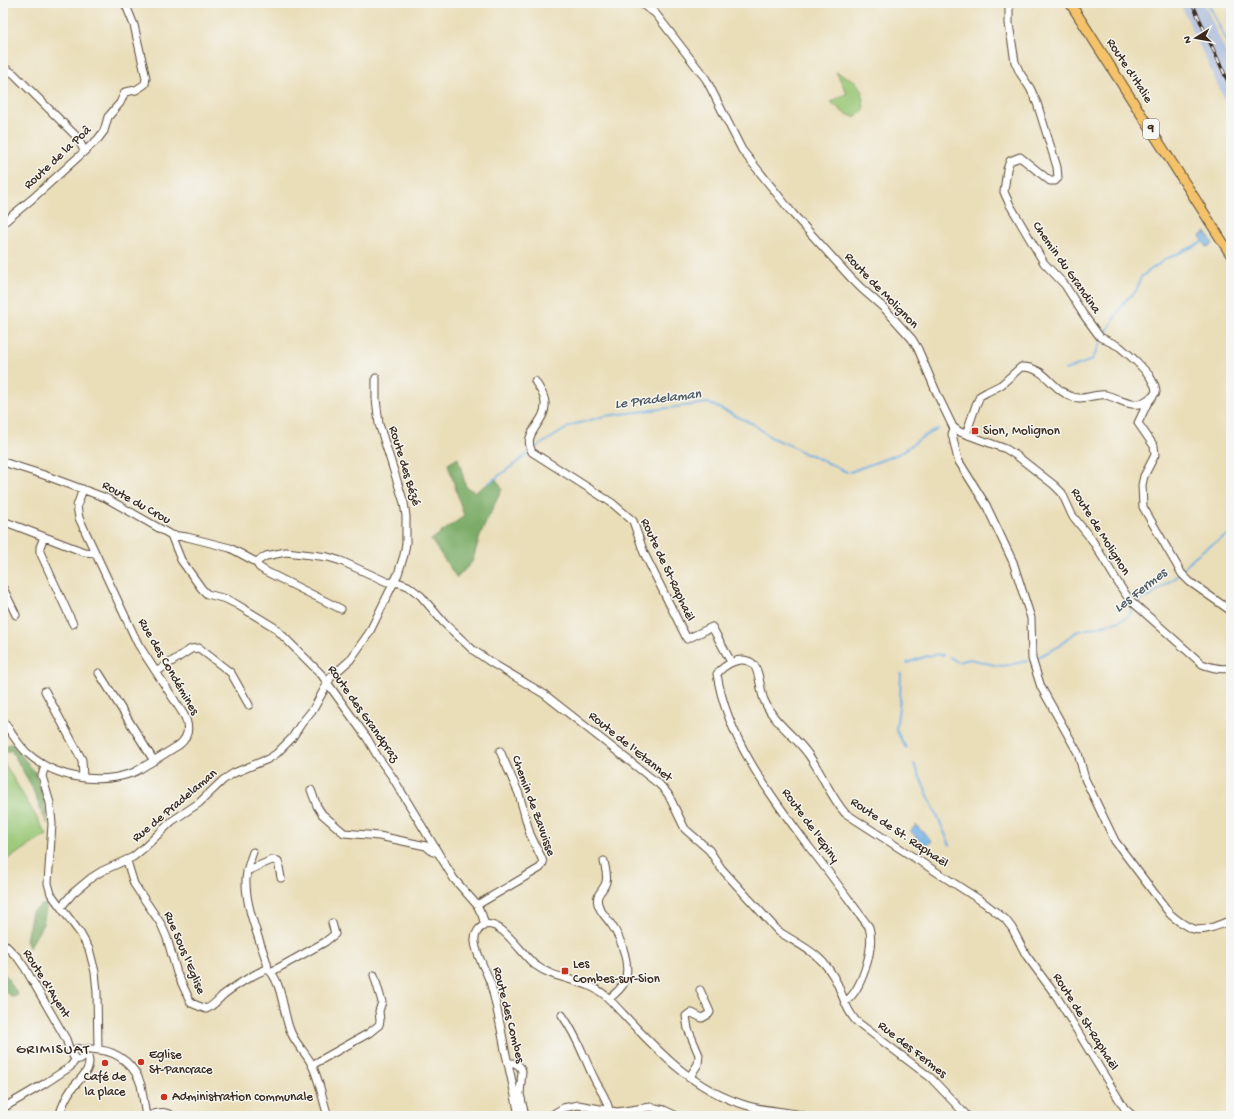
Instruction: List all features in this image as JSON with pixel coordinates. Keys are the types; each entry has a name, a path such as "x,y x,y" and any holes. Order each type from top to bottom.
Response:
{"main road":[{"name":"Route d'Italie","path":"1070,3 1231,255"}],"street":[{"name":"Route de la Poâ","path":"3,223 37,195 101,135 104,131 108,116 120,102 125,92 139,89 146,84 147,81 134,25 125,3"},
{"name":"Route de Molignon","path":"640,3 655,13 706,80 739,144 793,214 861,288 885,309 915,344 954,428 1006,449 1058,489 1062,493 1072,515 1092,540 1120,586 1136,606 1202,664 1220,669 1231,668"},
{"name":"Chemin du Grandina","path":"1009,3 1009,24 1015,62 1037,103 1057,167 1058,178 1055,181 1050,181 1020,157 1015,158 1010,161 1007,168 1004,192 1044,263 1065,285 1083,314 1100,337 1120,348 1136,361 1148,375 1155,386 1156,392"},
{"path":"3,67 14,74 72,131 78,138 84,151"},
{"path":"966,434 980,396 1001,385 1021,367 1029,367 1038,370 1068,396 1077,399 1105,395 1131,404 1140,404 1156,392"},
{"name":"Route des Bézé","path":"328,683 331,676 350,660 369,633 394,583 404,555 406,516 397,479 379,424 376,399 376,378"},
{"name":"Route de St-Raphaël","path":"535,381 543,396 545,406 544,412 530,436 529,445 532,452 612,503 633,521 644,553 687,639 712,627 731,662"},
{"path":"1156,392 1147,404 1138,423 1154,446 1155,455 1144,476 1142,485 1143,507 1181,572 1190,582 1231,611"},
{"path":"954,428 952,434 958,460 986,504 1013,562 1031,618 1032,659 1042,687 1078,753 1085,779 1116,841 1170,914 1191,929 1198,931 1208,929 1231,920"},
{"name":"Route du Crou","path":"3,462 106,498 171,536 187,537 230,548 256,562 265,572 341,609"},
{"name":"Rue des Condémines","path":"3,720 25,751 45,766 63,774 83,778 110,778 134,773 183,742 187,734 188,729 184,715 138,644 78,514 77,506 83,489"},
{"path":"3,521 84,552 95,553"},
{"name":"Route des Grandpraz","path":"171,536 181,560 207,594 226,599 274,627 321,674 393,778 454,879 477,906 485,925"},
{"path":"44,537 40,547 40,552 73,624"},
{"path":"256,562 266,556 286,552 328,557 381,580 394,583"},
{"name":"Route de l'Etannet","path":"394,583 404,584 412,588 421,596 444,623 473,650 544,694 660,786 668,794 685,829 709,850 721,868 758,907 773,927 778,932 816,954 824,961 837,982 844,1002"},
{"path":"3,588 16,615"},
{"path":"156,672 191,649 199,648 231,673 249,705"},
{"name":"Route de St. Raphaël","path":"731,662 746,660 753,664 758,674 761,693 765,702 780,725 808,754 839,806 846,814 983,902 1005,919"},
{"name":"Route de l'Epiny","path":"731,662 721,669 718,674 720,689 736,734 751,764 786,816 869,927 871,943 859,985 854,994 844,1002"},
{"path":"99,673 154,760"},
{"name":"Rue de Pradelaman","path":"61,907 73,893 91,878 110,867 127,861 145,848 172,821 199,803 222,780 276,754 292,738 314,708 328,683"},
{"path":"45,691 82,760 83,778"},
{"name":"Chemin de Zavuisse","path":"477,906 540,868 543,863 530,834 519,794 500,751"},
{"path":"45,766 42,776 50,803 52,824 48,883 51,894 85,940 92,959 98,997 98,1050"},
{"path":"311,790 317,806 322,814 344,833 379,836 426,846 433,852 437,851"},
{"path":"253,852 247,871 246,885 248,898 270,971 278,985 290,1031 312,1065 328,1116"},
{"path":"247,871 272,860 278,861 281,878"},
{"name":"Rue Sous l'Eglise","path":"127,861 134,884 161,924 167,938 177,973 191,1003 206,1009 213,1006 223,995 261,972 270,971 325,942 335,934 332,923"},
{"path":"604,861 607,880 604,888 598,895 597,902 601,911 616,932 627,966 626,978 623,984 609,999"},
{"name":"Route de St-Raphaël","path":"1005,919 1012,928 1026,955 1057,997 1125,1109 1133,1116"},
{"path":"485,925 491,925 500,929 530,961 541,969 594,987 609,999 666,1058 689,1078 709,1090 737,1102 761,1109 805,1116"},
{"name":"Route des Combes","path":"485,925 477,932 475,944 491,986 519,1116"},
{"name":"Route d'Ayent","path":"3,943 18,958 25,968 66,1039 70,1051 80,1054"},
{"path":"312,1065 379,1025 379,1011 382,1002 374,974"},
{"path":"689,1078 698,1064 700,1055 688,1029 686,1016 687,1014 692,1013 702,1018 710,1012 700,990"},
{"name":"Rue des Fermes","path":"844,1002 850,1015 856,1021 931,1078 967,1116"},
{"path":"562,1015 576,1037 608,1104 609,1111"},
{"path":"3,1108 71,1066 80,1054 92,1048 108,1051 118,1056 132,1068 140,1084 147,1116 163,1112 173,1116"},
{"path":"59,1116 71,1089 89,1064 80,1054"},
{"path":"508,1063 517,1064 522,1071 520,1094 525,1116"},
{"path":"550,1116 563,1108 572,1105 618,1112 651,1107 664,1110 677,1116"}],"shaded area":[{"path":"1180,3 1204,3 1231,64 1231,113 1224,99"}],"green space":[{"path":"836,72 855,81 863,92 864,111 854,117 844,113 831,102 847,93"},
{"path":"458,458 466,487 475,492 496,479 502,489 481,533 472,562 457,578 431,540 464,516 448,464"},
{"path":"11,743 35,772 43,798 48,824 31,785 11,750 3,754 3,748"},
{"path":"3,761 47,835 3,862"},
{"path":"47,904 43,924 29,948 26,940 32,912 42,905"},
{"path":"3,971 18,995 14,997 3,991"}],"water":[{"path":"1206,232 1213,244 1207,247 1200,236"},
{"path":"916,825 932,841 926,847 910,831"}],"waterway":[{"path":"1208,3 1231,51"},
{"name":"Le Pradelaman","path":"1104,336 1124,302 1136,291 1141,277 1166,259 1203,242"},
{"name":"Le Pradelaman","path":"1065,370 1092,360 1101,342"},
{"name":"Le Pradelaman","path":"535,448 572,425 605,416 708,403 753,424 772,438 847,472"},
{"name":"Le Pradelaman","path":"850,472 901,453 921,438 938,429"},
{"name":"Le Pradelaman","path":"489,483 528,454"},
{"name":"Les Fermes","path":"1034,659 1056,648 1076,632 1120,621 1128,616 1143,598 1149,597 1178,575 1193,558 1203,550 1231,533"},
{"name":"Les Fermes","path":"907,663 920,658 943,655"},
{"name":"Les Fermes","path":"949,657 958,662 970,659 1003,666 1027,661"},
{"name":"Les Fermes","path":"901,674 900,699 896,730 906,748"},
{"name":"Les Fermes","path":"914,764 950,845"}],"railway":[{"path":"1192,3 1231,88"}],"place":[{"name":"Sion, Molignon","path":"975,431"},
{"name":"Les Combes-sur-Sion","path":"565,971"},
{"name":"Eglise St-Pancrace","path":"141,1062"},
{"name":"Café de la place","path":"105,1063"},
{"name":"Administration communale","path":"164,1097"}],"district":[{"name":"GRIMISUAT","path":"53,1050"}]}
